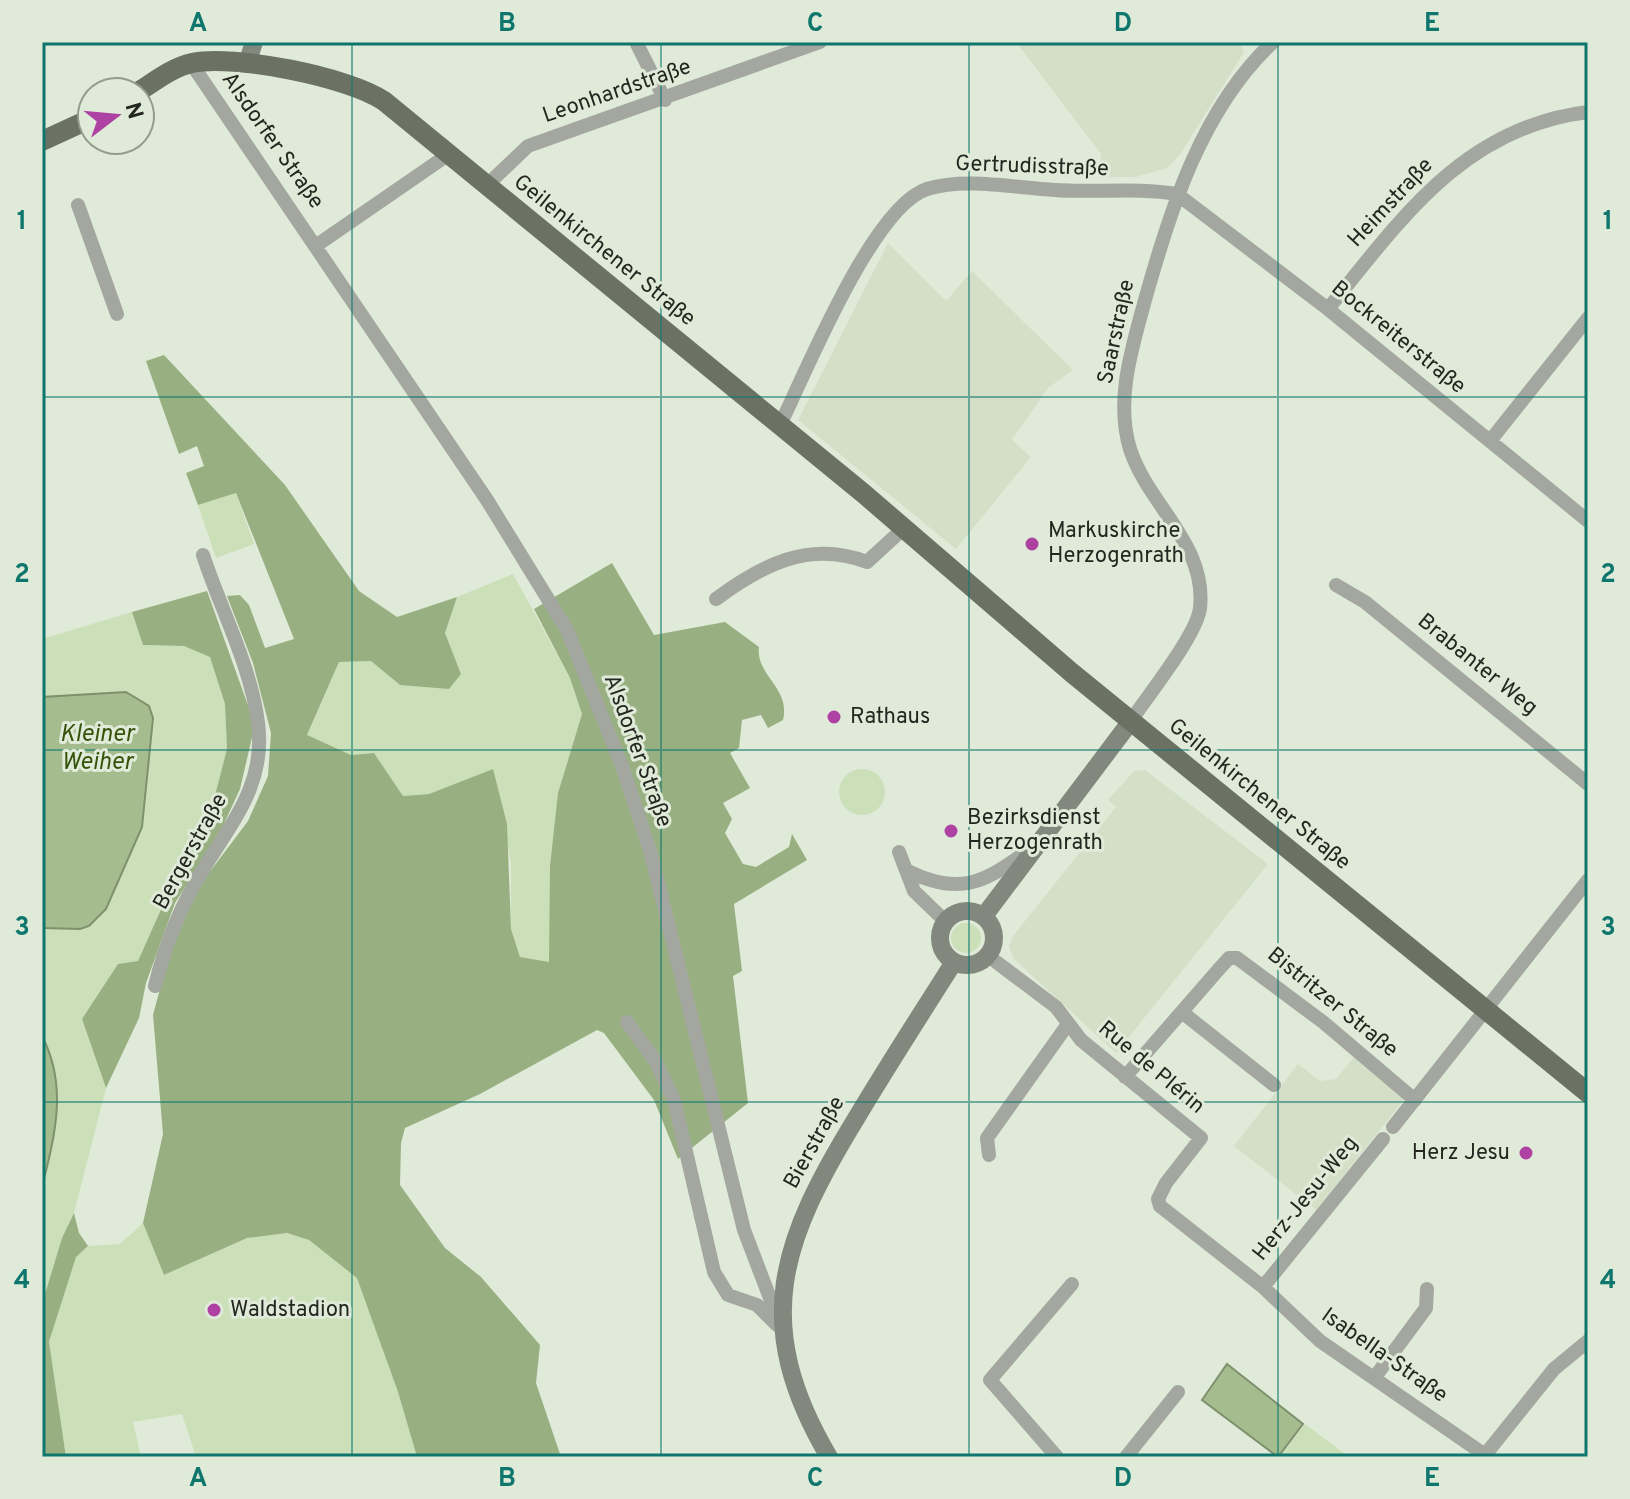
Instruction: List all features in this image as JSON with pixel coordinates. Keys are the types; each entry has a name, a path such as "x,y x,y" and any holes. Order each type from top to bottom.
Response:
{"main road":[{"path":"247,64 254,42"},
{"name":"Geilenkirchener Straße","path":"191,63 218,59 370,92 780,425 1131,721 1588,1093"},
{"path":"156,82 191,63"},
{"path":"42,141 76,125"},
{"path":"984,916 1131,721"},
{"path":"959,911 984,916 993,932 987,955 971,965 954,962 947,956 939,939 945,921 959,911"},
{"name":"Bierstraße","path":"829,1457 795,1387 783,1331 785,1278 798,1227 816,1184 954,962"}],"street":[{"path":"636,42 665,100"},
{"name":"Leonhardstraße","path":"486,186 528,146 665,100 820,42"},
{"name":"Saarstraße","path":"1131,721 1190,632 1200,609 1195,564 1141,476 1131,453 1124,417 1129,358 1177,194 1213,123 1242,76 1273,42"},
{"name":"Alsdorfer Straße","path":"191,63 317,245 534,574 567,630 622,766 651,854 744,1230 783,1331"},
{"name":"Heimstraße","path":"1328,309 1400,220 1463,161 1517,129 1545,118 1588,112"},
{"name":"Alsdorfer Straße","path":"317,245 449,154"},
{"name":"Gertrudisstraße","path":"780,425 869,245 901,205 925,190 960,184 1104,193 1152,190 1177,194"},
{"name":"Bockreiterstraße","path":"1177,194 1328,309 1588,521"},
{"path":"78,205 117,314"},
{"path":"1490,441 1588,318"},
{"path":"716,599 753,573 792,556 842,555 867,562 904,528"},
{"name":"Bergerstraße","path":"155,986 162,956 184,904 237,821 256,776 258,723 253,698 203,555"},
{"name":"Brabanter Weg","path":"1336,585 1365,602 1588,784"},
{"path":"906,870 936,883 969,884 1001,870 1042,840"},
{"path":"899,852 914,891 945,921"},
{"name":"Herz-Jesu-Weg","path":"1263,1287 1487,1011 1588,880"},
{"name":"Rue de Plérin","path":"987,955 1056,1007 1081,1040 1201,1138 1166,1183 1158,1199 1160,1206 1263,1287"},
{"name":"Bistritzer Straße","path":"1125,1077 1165,1027 1183,1013 1229,958 1244,960 1415,1100"},
{"path":"1183,1013 1274,1085"},
{"path":"627,1022 656,1062 674,1100 714,1272 728,1295 757,1305 783,1331"},
{"path":"989,1155 987,1138 1068,1024"},
{"path":"1057,1457 990,1380 1072,1284"},
{"name":"Isabella-Straße","path":"1263,1287 1320,1341 1485,1455"},
{"path":"1375,1377 1426,1308 1427,1289"},
{"path":"1485,1455 1554,1369 1588,1341"},
{"path":"1126,1457 1178,1392"}],"shaded area":[{"path":"1016,42 1241,42 1244,52 1181,153 1167,168 1135,177 1100,177 1101,154"},
{"path":"888,243 946,301 972,271 1073,370 1048,388 1012,440 1031,457 956,549 798,420"},
{"path":"164,355 285,485 359,591 397,617 457,597 445,633 461,674 449,689 400,685 371,661 339,662 307,735 351,755 374,753 403,796 429,794 493,769 507,824 511,929 520,957 549,962 550,866 558,793 582,714 570,678 534,609 612,563 654,635 725,622 759,647 762,666 782,699 783,720 768,728 761,715 742,720 739,748 730,753 750,788 723,803 732,819 725,833 743,864 756,867 789,847 792,834 807,860 734,904 742,971 733,976 748,1103 678,1159 654,1100 604,1033 597,1030 480,1094 405,1128 401,1143 400,1185 445,1248 481,1277 540,1345 536,1383 561,1457 417,1457 398,1392 357,1278 309,1240 287,1233 247,1238 164,1275 143,1223 163,1134 153,1015 168,959 196,890 248,821 268,776 271,733 253,663 227,596 240,595 249,605 265,648 294,639 236,493 198,505 186,473 204,466 197,446 179,454 146,361"},
{"path":"236,493 254,544 216,558 198,505"},
{"path":"513,574 570,678 582,714 558,793 549,963 520,957 511,929 511,864 493,770 429,794 403,796 374,753 351,755 307,736 339,662 371,661 400,685 461,674 445,633 457,597"},
{"path":"207,591 250,711 253,733 240,789 222,828 175,903 146,983 139,1018 106,1088 82,1019 118,964 138,961 187,851 212,807 227,749 225,704 210,657 184,646 143,645 132,612"},
{"path":"132,612 143,645 184,646 210,656 225,704 227,749 212,807 187,851 138,961 82,1019 106,1088 74,1213 62,1238 42,1304 42,639"},
{"path":"862,769 878,776 885,792 878,808 862,815 846,808 839,792 846,776"},
{"path":"1145,770 1268,864 1116,1053 1013,958 1009,946 1013,936 1116,807 1108,800 1134,771"},
{"path":"966,923 977,927 981,938 977,949 966,953 955,949 951,938 955,927"},
{"path":"1355,1056 1406,1097 1316,1210 1234,1146 1298,1064 1320,1081 1336,1079"},
{"path":"74,1213 79,1233 88,1246 76,1257 49,1342 66,1457 45,1457 42,1304 62,1238"},
{"name":"Waldstadion","path":"143,1223 164,1275 247,1238 287,1233 309,1240 358,1278 417,1457 196,1457 182,1414 133,1422 141,1457 66,1457 49,1342 76,1256 88,1246 120,1244"},
{"path":"1305,1424 1349,1457 1280,1457"}],"water":[{"name":"Kleiner Weiher","path":"126,692 149,706 153,718 142,827 106,909 89,926 80,929 42,928 42,697"},
{"path":"42,1036 55,1073 57,1111 42,1187"},
{"path":"1227,1364 1303,1424 1278,1457 1202,1400"}],"place":[{"name":"Markuskirche Herzogenrath","path":"1032,544"},
{"name":"Rathaus","path":"834,717"},
{"name":"Bezirksdienst Herzogenrath","path":"951,831"},
{"name":"Herz Jesu","path":"1526,1153"},
{"name":"Waldstadion","path":"214,1310"}]}
